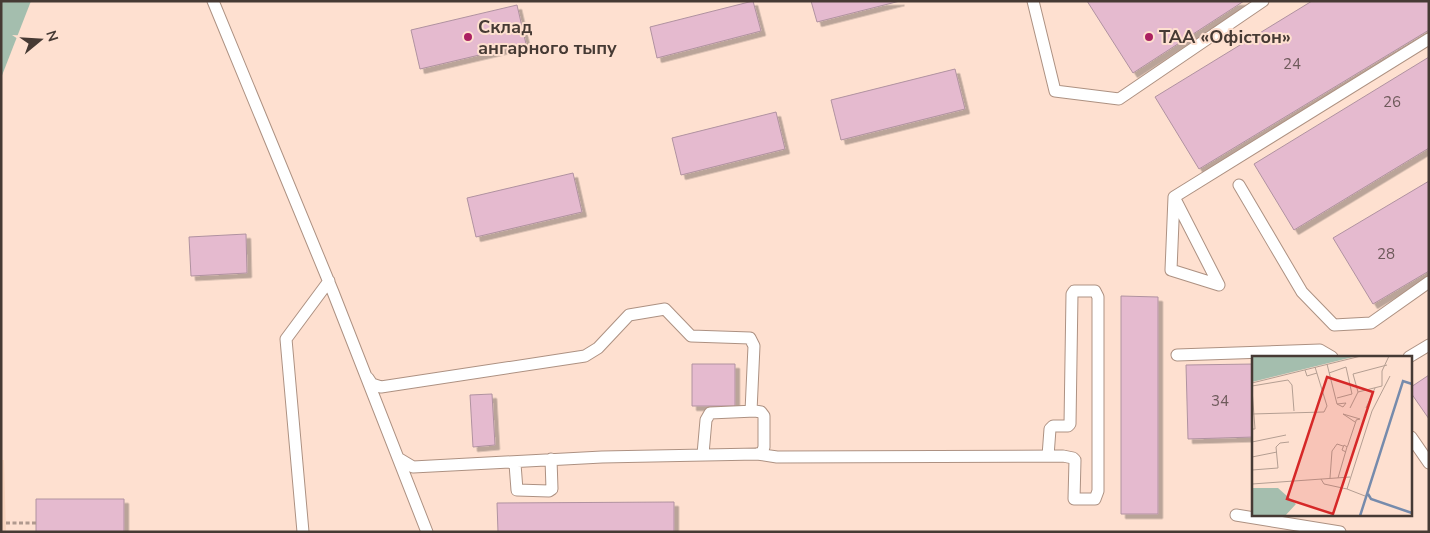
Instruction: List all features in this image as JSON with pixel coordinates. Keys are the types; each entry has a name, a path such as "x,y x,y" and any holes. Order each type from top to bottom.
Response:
{"lane":[{"path":"213,1 329,282 427,532"},
{"path":"1033,1 1055,91 1119,99 1262,1"},
{"path":"1174,196 1429,39"},
{"path":"1239,185 1302,292 1334,325 1371,323 1429,282"},
{"path":"1174,196 1196,241 1219,285 1171,270 1174,196"},
{"path":"303,532 286,339 329,282"},
{"path":"398,458 412,467 551,459 703,454 777,456 1048,456 1073,458 1074,498 1095,499 1098,491 1098,297 1095,291 1074,291 1072,294 1070,424 1069,426 1050,428 1048,456"},
{"path":"366,377 372,384 381,387 585,356 598,348 629,315 665,309 691,336 750,338 754,346 751,411"},
{"path":"1410,356 1429,344"},
{"path":"1177,355 1320,350 1330,356"},
{"path":"703,454 708,415 714,412 751,411 761,412 765,420 764,447 762,453 757,454"},
{"path":"1412,438 1429,463"},
{"path":"510,462 515,464 516,467 517,490 549,491 552,487 551,459"},
{"path":"1236,515 1340,532"}],"path":[{"path":"6,523 36,523"}],"shaded area":[{"path":"1,460 4,460 6,532 1,532"}],"green space":[{"path":"1,1 31,1 1,78"}],"building":[{"path":"753,1 761,31 657,58 650,27"},
{"path":"811,1 900,1 817,22"},
{"name":"ТАА «Офістон»","path":"1087,1 1244,1 1133,73"},
{"path":"1312,1 1429,1 1429,30 1199,169 1155,97"},
{"name":"Склад ангарного тыпу","path":"517,5 526,44 420,69 411,30"},
{"path":"1429,57 1429,148 1294,230 1254,164"},
{"path":"955,69 965,109 841,140 831,100"},
{"path":"776,112 785,149 681,175 672,138"},
{"path":"573,173 582,212 476,237 467,198"},
{"path":"1429,181 1429,271 1373,304 1333,238"},
{"path":"246,234 247,273 191,276 189,237"},
{"path":"1121,296 1158,297 1158,514 1121,514"},
{"path":"692,364 735,364 735,406 692,406"},
{"path":"1252,364 1252,437 1188,439 1186,365"},
{"path":"1429,375 1429,419 1412,394 1412,386"},
{"path":"492,394 495,445 473,447 470,395"},
{"path":"36,499 124,499 124,532 36,532"},
{"path":"674,502 674,532 498,532 497,503"}],"place":[{"name":"Склад ангарного тыпу","path":"468,37"},
{"name":"ТАА «Офістон»","path":"1149,37"}]}
